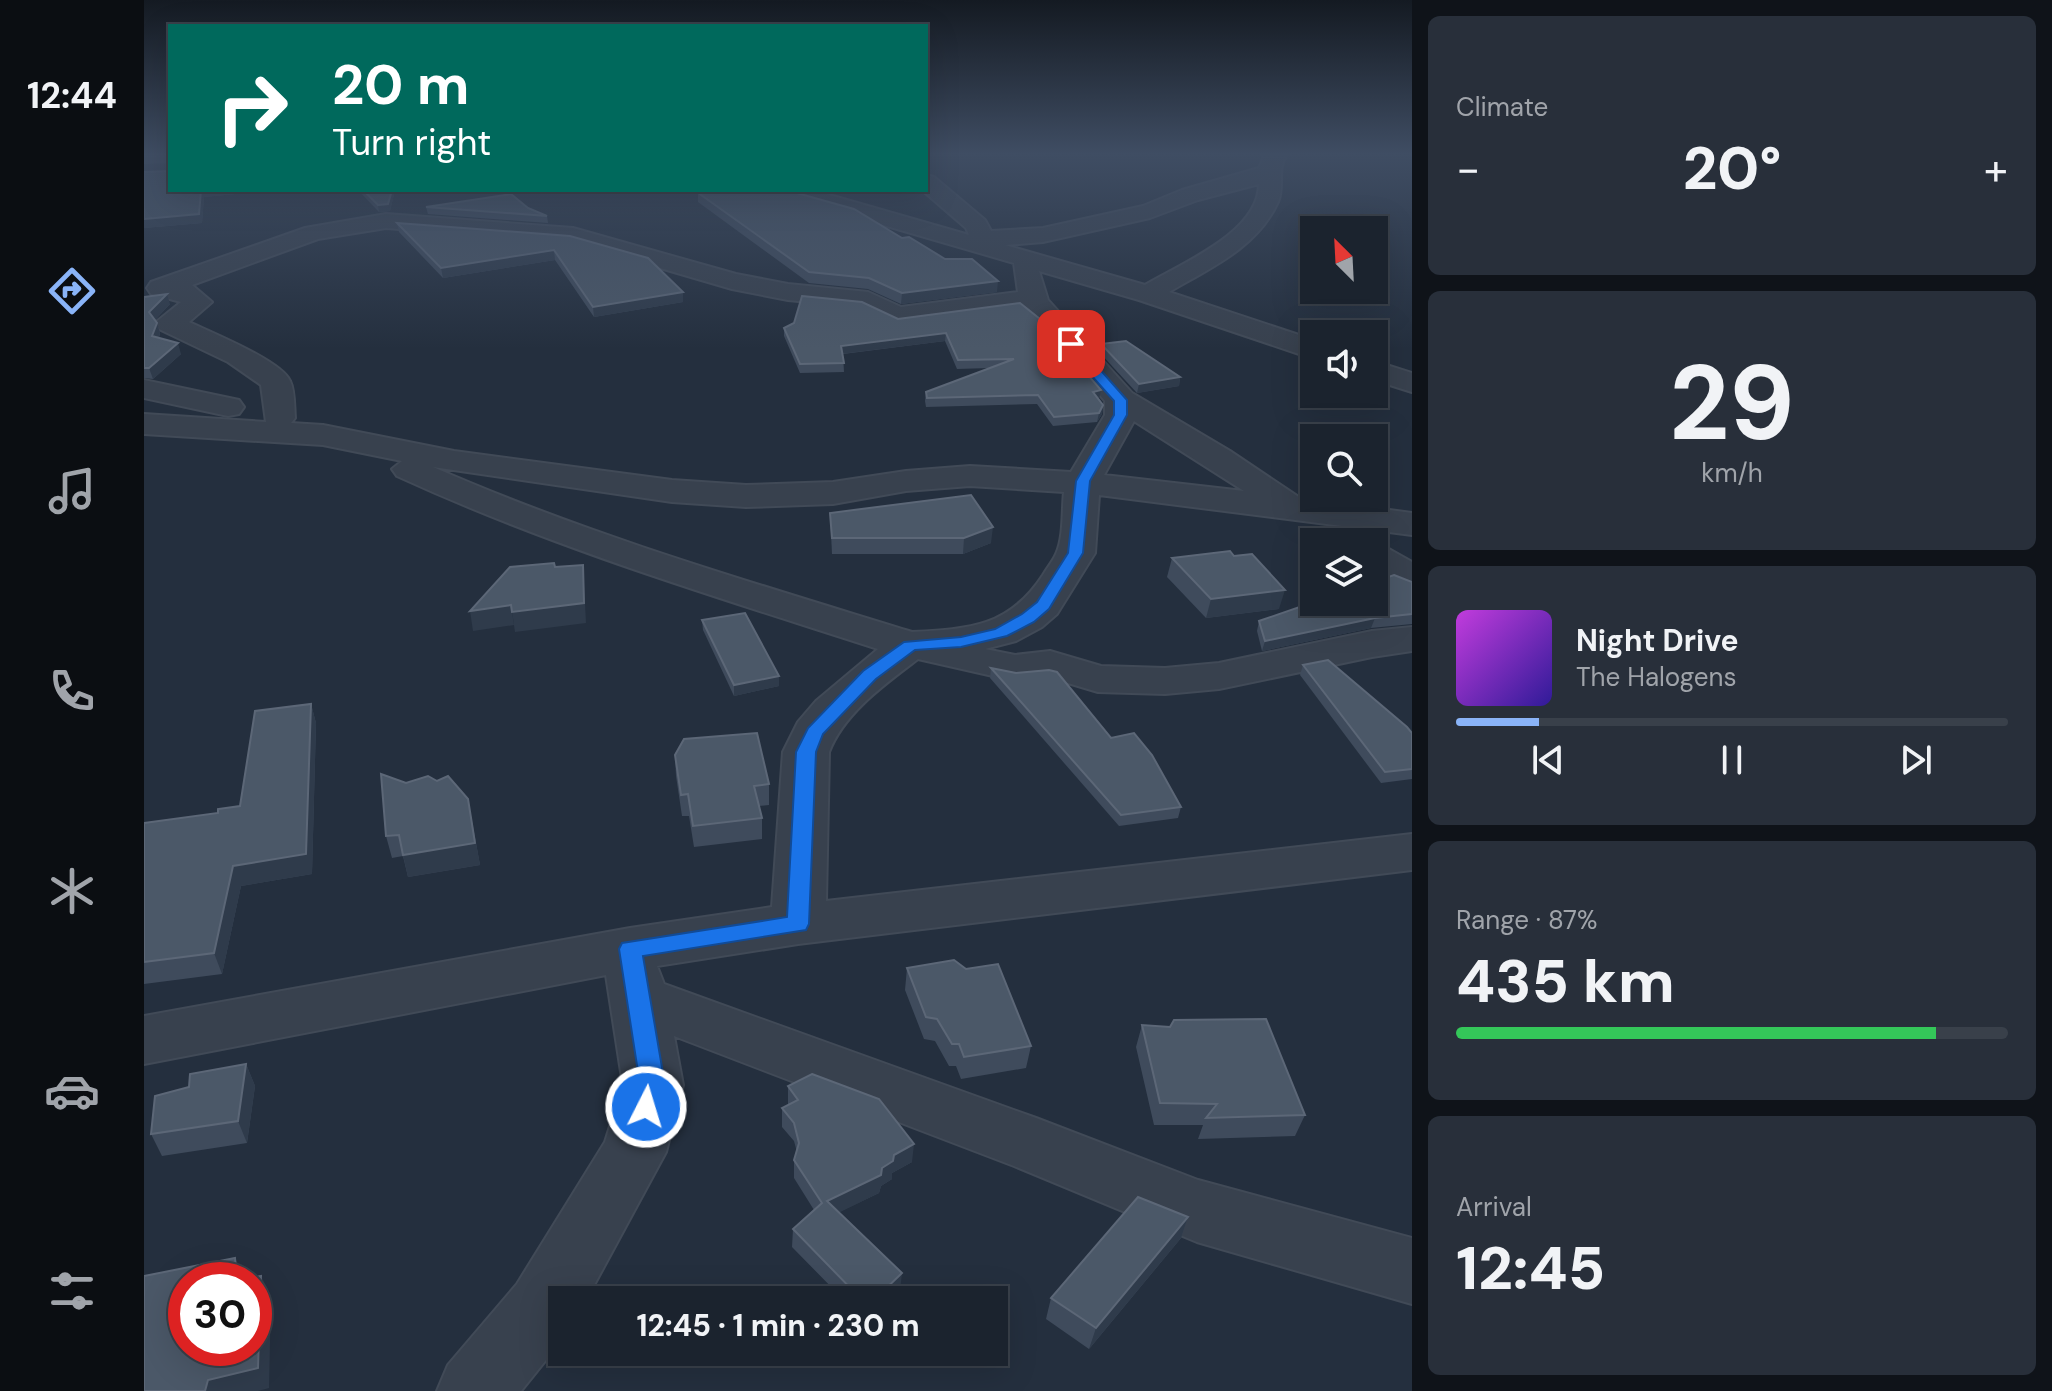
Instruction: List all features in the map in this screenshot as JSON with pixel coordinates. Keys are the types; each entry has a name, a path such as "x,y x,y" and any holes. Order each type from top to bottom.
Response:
{"street":[{"path":"284,242 293,227 312,219"},
{"path":"899,219 1000,245 1300,345"},
{"path":"970,219 1000,245 1027,279 1035,302 1121,400 1325,528"},
{"path":"1000,245 1115,219"},
{"path":"1148,294 1246,234 1257,219"},
{"path":"279,418 276,382 260,368 234,353 169,323 199,302 183,291 160,288 324,230 386,221 573,235 732,281 788,292 868,300 897,316 1036,298"},
{"path":"1388,375 1412,383"},
{"path":"144,389 279,418 323,435 369,446 594,483 746,496 833,493 906,481 970,476 1083,481 1412,524"},
{"path":"798,924 806,752 814,732 870,675 910,645 961,642 1001,632 1028,618 1043,605 1076,553 1083,481 1121,415 1121,400"},
{"path":"144,424 323,435"},
{"path":"369,446 427,478 619,554 910,645 1015,668 1050,664 1098,679 1165,681 1219,676 1372,644 1412,639"},
{"path":"1388,564 1412,578"},
{"path":"144,1040 634,974 798,924 1412,852"},
{"path":"634,974 1036,1146 1197,1211 1412,1271"},
{"path":"474,1391 542,1309 634,1152 653,1085 634,974"}],"building":[{"path":"735,219 870,219 945,259 972,259 998,281 902,293 869,278 809,272"},
{"path":"397,223 570,236 648,258 683,292 593,307 554,250 441,268"},
{"path":"167,294 149,312 157,323 152,336 178,343 149,368 144,368 144,297"},
{"path":"802,296 862,302 898,319 1020,303 1040,319 1101,390 1093,392 1103,405 1099,413 1054,417 1038,395 927,398 926,392 1014,359 958,360 946,333 841,346 844,363 800,364 784,328 794,323"},
{"path":"1126,341 1180,377 1139,384 1101,344"},
{"path":"971,495 993,527 964,538 832,538 830,513"},
{"path":"1230,551 1234,556 1252,554 1285,590 1211,599 1172,558"},
{"path":"554,563 555,567 583,565 584,603 512,612 511,605 470,611 510,567"},
{"path":"1394,575 1412,582 1412,614 1375,618 1265,641 1259,621 1300,607 1300,616 1388,616 1388,577"},
{"path":"745,613 779,676 734,685 702,620"},
{"path":"1328,660 1412,733 1412,769 1385,772 1303,665"},
{"path":"991,668 1016,673 1057,672 1111,738 1134,733 1152,755 1181,807 1121,815"},
{"path":"311,704 306,854 233,866 214,953 144,962 144,823 218,813 218,809 240,806 255,711"},
{"path":"757,733 769,784 754,786 762,818 693,826 688,794 681,795 675,755 684,739"},
{"path":"381,774 406,783 428,776 437,781 448,776 468,799 475,843 403,855 399,835 386,836"},
{"path":"954,960 966,969 998,964 1031,1046 964,1057 959,1044 952,1044 937,1019 926,1017 907,968"},
{"path":"1266,1019 1305,1115 1206,1118 1217,1104 1160,1103 1142,1025 1170,1027 1174,1020"},
{"path":"246,1064 238,1121 151,1134 155,1096 189,1087 190,1074"},
{"path":"812,1074 879,1099 914,1144 894,1155 893,1161 882,1168 881,1175 827,1201 902,1273 889,1286 848,1286 793,1229 822,1203 794,1160 799,1143 794,1123 782,1108 798,1100 788,1086"},
{"path":"1138,1197 1188,1217 1096,1328 1051,1298"},
{"path":"235,1258 235,1262 215,1262"},
{"path":"168,1271 168,1366 258,1368 208,1380 205,1391 144,1391 144,1276"}],"route":[{"path":"646,1107 653,1085 630,949 798,924 804,776 806,752 814,732 870,675 910,645 961,642 1001,632 1028,618 1043,605 1076,553 1083,481 1121,415 1121,400 1071,344"}]}
